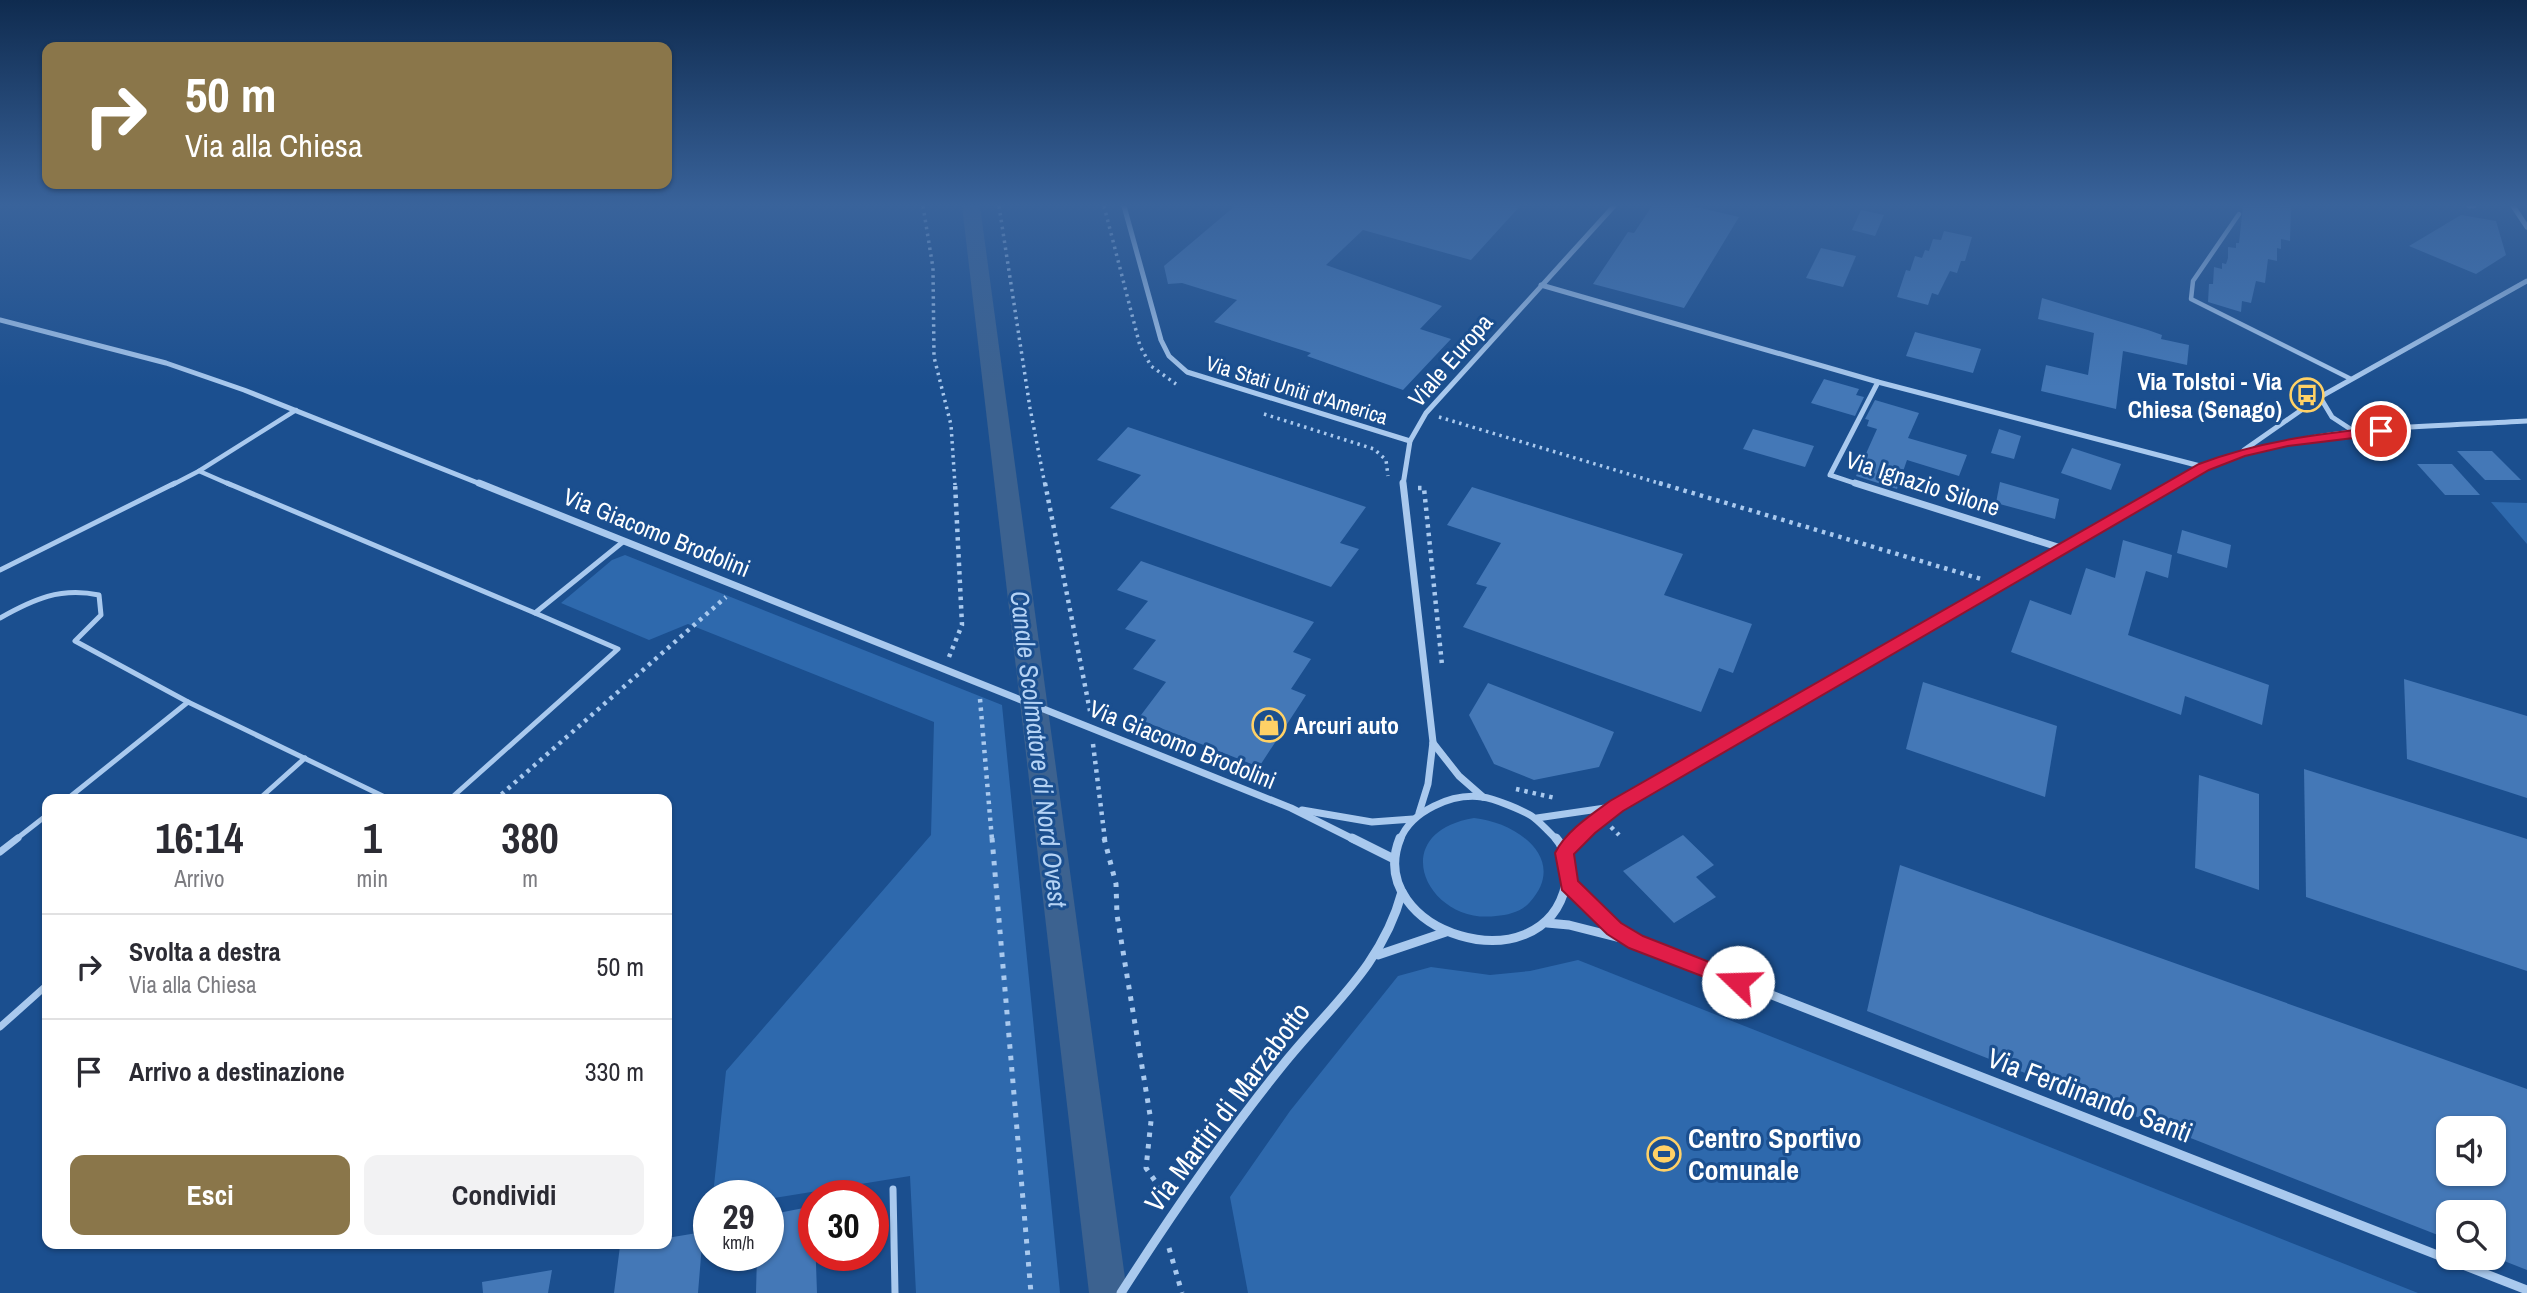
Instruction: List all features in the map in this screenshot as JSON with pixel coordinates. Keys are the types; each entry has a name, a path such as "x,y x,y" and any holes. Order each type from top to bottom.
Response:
{"street":[{"name":"Via Stati Uniti d'America","path":"1141,266 1161,340 1169,356 1187,372 1410,441"},
{"name":"Viale Europa","path":"1416,816 1428,784 1433,742 1402,488 1410,441 1426,413 1558,266"},
{"path":"2241,453 2320,397 2527,281"},
{"path":"1541,285 1878,382 2204,467"},
{"path":"2514,286 2527,289"},
{"name":"Via Giacomo Brodolini","path":"0,320 166,363 296,410 1291,808 1394,859"},
{"name":"Via Ignazio Silone","path":"1878,382 1830,475 2061,548"},
{"path":"2320,397 2332,417 2357,433"},
{"path":"1564,853 1588,827 1616,806 2204,467 2241,453 2288,442 2357,433 2527,421"},
{"path":"1433,742 1459,776 1483,797"},
{"path":"1483,797 1511,804 1537,818 1553,834 1564,853 1569,869 1569,884 1562,905 1547,923 1525,935 1500,941 1473,940 1447,932 1429,921 1402,892 1394,859 1397,844 1416,816 1438,803 1459,798 1483,797"},
{"path":"1537,818 1616,806"},
{"name":"Via Giacomo Brodolini","path":"1291,808 1346,819 1386,823 1416,816"},
{"name":"Via Ferdinando Santi","path":"1569,884 1602,918 1636,942"},
{"name":"Via Martiri di Marzabotto","path":"1121,1293 1163,1227 1285,1062 1377,956 1398,915 1402,892"},
{"name":"Via Ferdinando Santi","path":"1547,923 1569,925 1636,942 2527,1290"},
{"name":"Via Martiri di Marzabotto","path":"1377,956 1423,938 1447,932"}],"lane":[{"path":"2203,266 2193,281 2191,299 2351,379"},
{"path":"0,570 199,471 296,410"},
{"path":"199,471 618,649 456,794"},
{"path":"536,613 626,540"},
{"path":"0,618 42,595 77,589 99,595 101,615 75,642 188,702 379,794"},
{"path":"73,794 188,702"},
{"path":"265,794 305,758"},
{"path":"0,852 42,819"},
{"path":"0,1027 42,989"},
{"path":"893,1189 895,1293"}],"path":[{"path":"933,266 934,358 951,425 961,579 962,625 944,667"},
{"path":"1120,266 1140,346 1151,366 1180,386"},
{"path":"1253,411 1374,449 1386,460 1389,487 1424,488 1443,665"},
{"path":"1426,413 1999,584"},
{"path":"502,794 705,618 738,585"},
{"path":"978,681 1031,1293"},
{"path":"1507,785 1529,793"},
{"path":"1610,826 1619,835"},
{"path":"1163,1227 1182,1293"}],"shaded area":[{"path":"2491,502 2527,503 2527,544"},
{"path":"625,555 1002,705 1060,1293 916,1293 910,1176 885,1180 798,1180 798,1194 784,1196 784,1180 715,1180 726,1071 931,835 934,722 688,624 649,640 561,603 612,560"},
{"path":"1474,818 1490,821 1520,835 1532,845 1540,858 1544,871 1541,886 1530,902 1519,911 1496,916 1472,915 1451,907 1435,893 1425,876 1423,858 1430,841 1446,827"},
{"name":"Centro Sportivo Comunale","path":"1578,960 2418,1293 1248,1293 1230,1197 1290,1111 1398,976 1431,967 1490,975 1530,971"}],"building":[{"path":"1164,266 1330,266 1442,306 1420,329 1451,339 1403,390 1307,356 1311,353 1214,322 1237,300 1182,283 1168,284"},
{"path":"1605,266 1709,266 1684,308 1593,284"},
{"path":"1812,266 1852,266 1843,287 1806,278"},
{"path":"1912,266 1959,266 1957,273 1950,271 1938,295 1932,293 1928,305 1897,297 1906,270 1910,271"},
{"path":"2222,266 2267,266 2265,283 2256,281 2251,303 2242,301 2241,312 2208,302 2214,267 2222,269"},
{"path":"2458,266 2488,266 2476,274"},
{"path":"2042,298 2148,330 2162,335 2161,339 2189,345 2187,365 2123,351 2116,409 2041,391 2046,365 2088,375 2094,333 2038,319"},
{"path":"1915,332 1981,349 1973,373 1906,356"},
{"path":"1824,379 1859,389 1856,395 1864,397 1855,416 1811,403"},
{"path":"1875,400 1919,413 1908,438 1967,455 1959,476 1907,460 1897,489 1856,476 1877,429 1867,426 1869,420 1865,419"},
{"path":"1128,427 1366,507 1340,543 1359,549 1331,587 1110,508 1141,475 1097,460"},
{"path":"1753,429 1814,446 1805,467 1743,449"},
{"path":"1999,429 2021,436 2014,459 1991,453"},
{"path":"2072,448 2121,464 2111,490 2061,473"},
{"path":"2457,451 2492,451 2521,480 2485,480"},
{"path":"2417,464 2452,464 2480,495 2445,495"},
{"path":"2000,482 2059,499 2055,519 1996,503"},
{"path":"1472,487 1683,554 1664,595 1752,624 1733,673 1719,668 1701,712 1463,627 1487,587 1476,584 1501,543 1447,525"},
{"path":"2182,530 2231,545 2227,568 2177,553"},
{"path":"2123,540 2172,555 2168,578 2146,571 2128,635 2269,685 2262,725 2185,696 2181,715 2011,652 2030,600 2071,615 2086,568 2115,578"},
{"path":"1141,561 1314,622 1293,652 1311,659 1291,689 1306,695 1259,767 1138,719 1166,682 1133,669 1156,640 1125,629 1148,601 1117,590"},
{"path":"2404,679 2527,716 2527,798 2407,759"},
{"path":"1923,682 2057,726 2045,797 1906,749"},
{"path":"1488,683 1614,732 1599,767 1534,780 1494,764 1469,715"},
{"path":"2304,769 2527,839 2527,971 2306,897"},
{"path":"2199,775 2259,794 2259,890 2195,868"},
{"path":"1683,835 1714,865 1696,877 1716,897 1674,923 1623,871"},
{"path":"1900,865 2527,1089 2527,1270 2506,1262 2506,1200 2436,1200 2436,1234 1867,1011"},
{"path":"798,1209 798,1271 816,1271 817,1293 756,1293 757,1271 784,1271 784,1212"},
{"path":"693,1234 693,1271 700,1271 698,1293 614,1293 620,1249 672,1249 672,1237"},
{"path":"552,1270 548,1293 483,1293 482,1282"}],"waterway":[{"name":"Canale Scolmatore di Nord Ovest","path":"979,266 1108,1293"}],"place":[{"name":"Via Tolstoi - Via Chiesa (Senago)","path":"2307,395"},
{"name":"Arcuri auto","path":"1269,725"},
{"name":"Centro Sportivo Comunale","path":"1664,1154"}],"route":[{"path":"1738,982 1636,942 1614,929 1569,884 1569,869 1564,853 1588,827 1616,806 2204,467 2241,453 2288,442 2381,431"}]}
